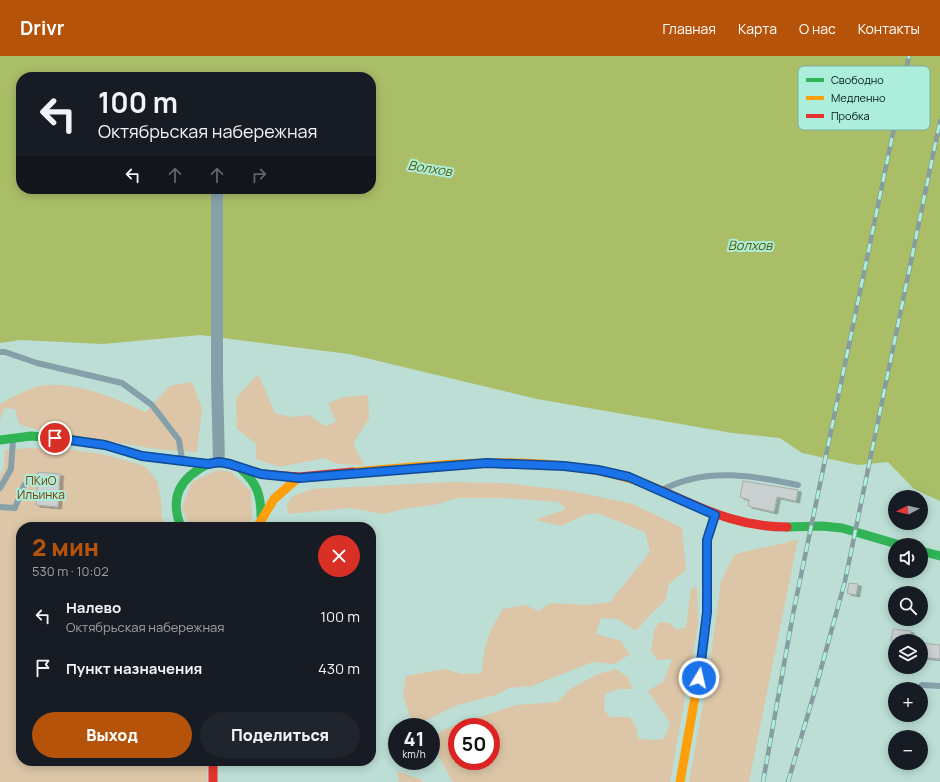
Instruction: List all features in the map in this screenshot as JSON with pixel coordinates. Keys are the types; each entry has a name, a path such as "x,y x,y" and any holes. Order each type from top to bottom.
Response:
{"main road":[{"path":"0,440 31,436 67,439 105,445 142,456 214,463 241,468 261,474 299,478 487,463 528,464 598,470 629,477 715,515 740,522 763,526 790,528 823,526 862,533 888,541"},
{"path":"142,456 162,466"},
{"path":"179,522 175,505 176,487 195,469 214,463"},
{"path":"241,468 254,480 262,497 261,516"},
{"path":"259,522 261,516 276,495 299,478"},
{"path":"680,782 702,663 707,612 707,540 715,515"},
{"path":"928,553 940,556"},
{"path":"213,766 213,782"}],"street":[{"path":"214,463 217,380 217,194"}],"lane":[{"path":"0,352 5,352 37,363 122,383 152,406 179,440 182,461"},
{"path":"0,488 11,469 13,438"},
{"path":"661,491 691,478 738,474 798,485"},
{"path":"0,507 15,508 24,485"},
{"path":"928,685 940,686"}],"green space":[{"path":"258,374 275,413 291,417 309,415 325,426 336,422 328,403 344,397 368,395 369,419 353,443 364,465 337,464 325,458 280,467 256,459 256,444 237,429 236,398"},
{"path":"192,382 202,409 197,452 163,450 38,430 19,424 15,409 4,408 0,421 0,404 35,387 46,385 72,386 97,392 146,412 170,386"},
{"name":"ПКиО Ильинка","path":"29,448 64,449 102,454 145,466 157,481 164,522 16,522 16,766 207,766 207,782 0,782 0,474 4,469 5,450"},
{"path":"217,470 231,472 251,491 252,518 250,522 188,522 182,508 192,482"},
{"path":"449,482 504,483 571,491 633,504 682,528 686,570 669,584 665,601 636,631 617,619 601,618 596,634 621,641 630,654 615,664 593,662 532,686 509,688 496,695 457,705 431,718 410,718 403,695 406,676 444,669 462,674 482,673 484,654 490,632 503,609 525,605 539,611 550,603 587,605 610,602 650,552 645,532 597,513 584,515 561,526 535,520 566,509 559,502 503,498 457,498 434,505 408,508 383,514 350,508 289,514 286,506 293,496 312,489"},
{"path":"798,539 749,782 689,782 709,671 721,581 734,555"},
{"path":"697,586 698,626 670,782 453,782 440,759 440,732 442,730 448,728 448,770 500,770 500,718 478,718 516,705 557,702 570,689 598,674 615,669 627,676 633,689 619,689 605,694 604,710 610,717 630,717 636,727 638,738 648,740 664,739 670,723 648,691 664,681 672,659 657,660 651,651 654,631 659,622 670,623 676,630 686,627 691,589"},
{"path":"397,771 422,780 423,782 399,782"}],"water":[{"name":"Волхов","path":"0,56 940,56 940,501 928,495 928,490 914,489 888,462 858,465 802,453 780,438 732,433 537,399 349,354 200,335 103,344 20,340 0,343"}],"building":[{"path":"38,472 60,474 58,507 36,505"},
{"path":"743,481 798,490 796,501 777,497 774,512 748,506 749,500 740,497"},
{"path":"849,583 858,584 856,595 847,593"},
{"path":"893,629 911,631 910,634 892,634"},
{"path":"928,644 940,645 940,659 928,658"}],"railway":[{"path":"907,66 909,56"},
{"path":"788,782 845,581 940,121"},
{"path":"763,782 793,614 894,130"}],"traffic: fast":[{"path":"0,440 31,436 67,439 105,445 142,456 208,464 221,462"},
{"path":"180,522 176,506 180,490 184,482 190,476 198,469 208,464"},
{"path":"241,469 251,479 257,490 261,516"},
{"path":"787,527 822,526 842,528 888,541"},
{"path":"928,553 940,556"}],"traffic: slow":[{"path":"352,472 469,463 550,464 590,469 627,478 663,491"},
{"path":"260,522 274,499 299,477"},
{"path":"680,782 701,663 707,612 707,540 715,515"}],"traffic: jam":[{"path":"221,462 261,474 299,477 352,472"},
{"path":"663,491 708,511 738,521 787,527"},
{"path":"213,766 213,782"}],"route":[{"path":"55,438 105,445 142,456 161,459 208,464 219,462 230,464 252,472 279,477 299,478 487,463 564,466 598,470 629,477 715,515 707,540 707,612 699,678"}]}
